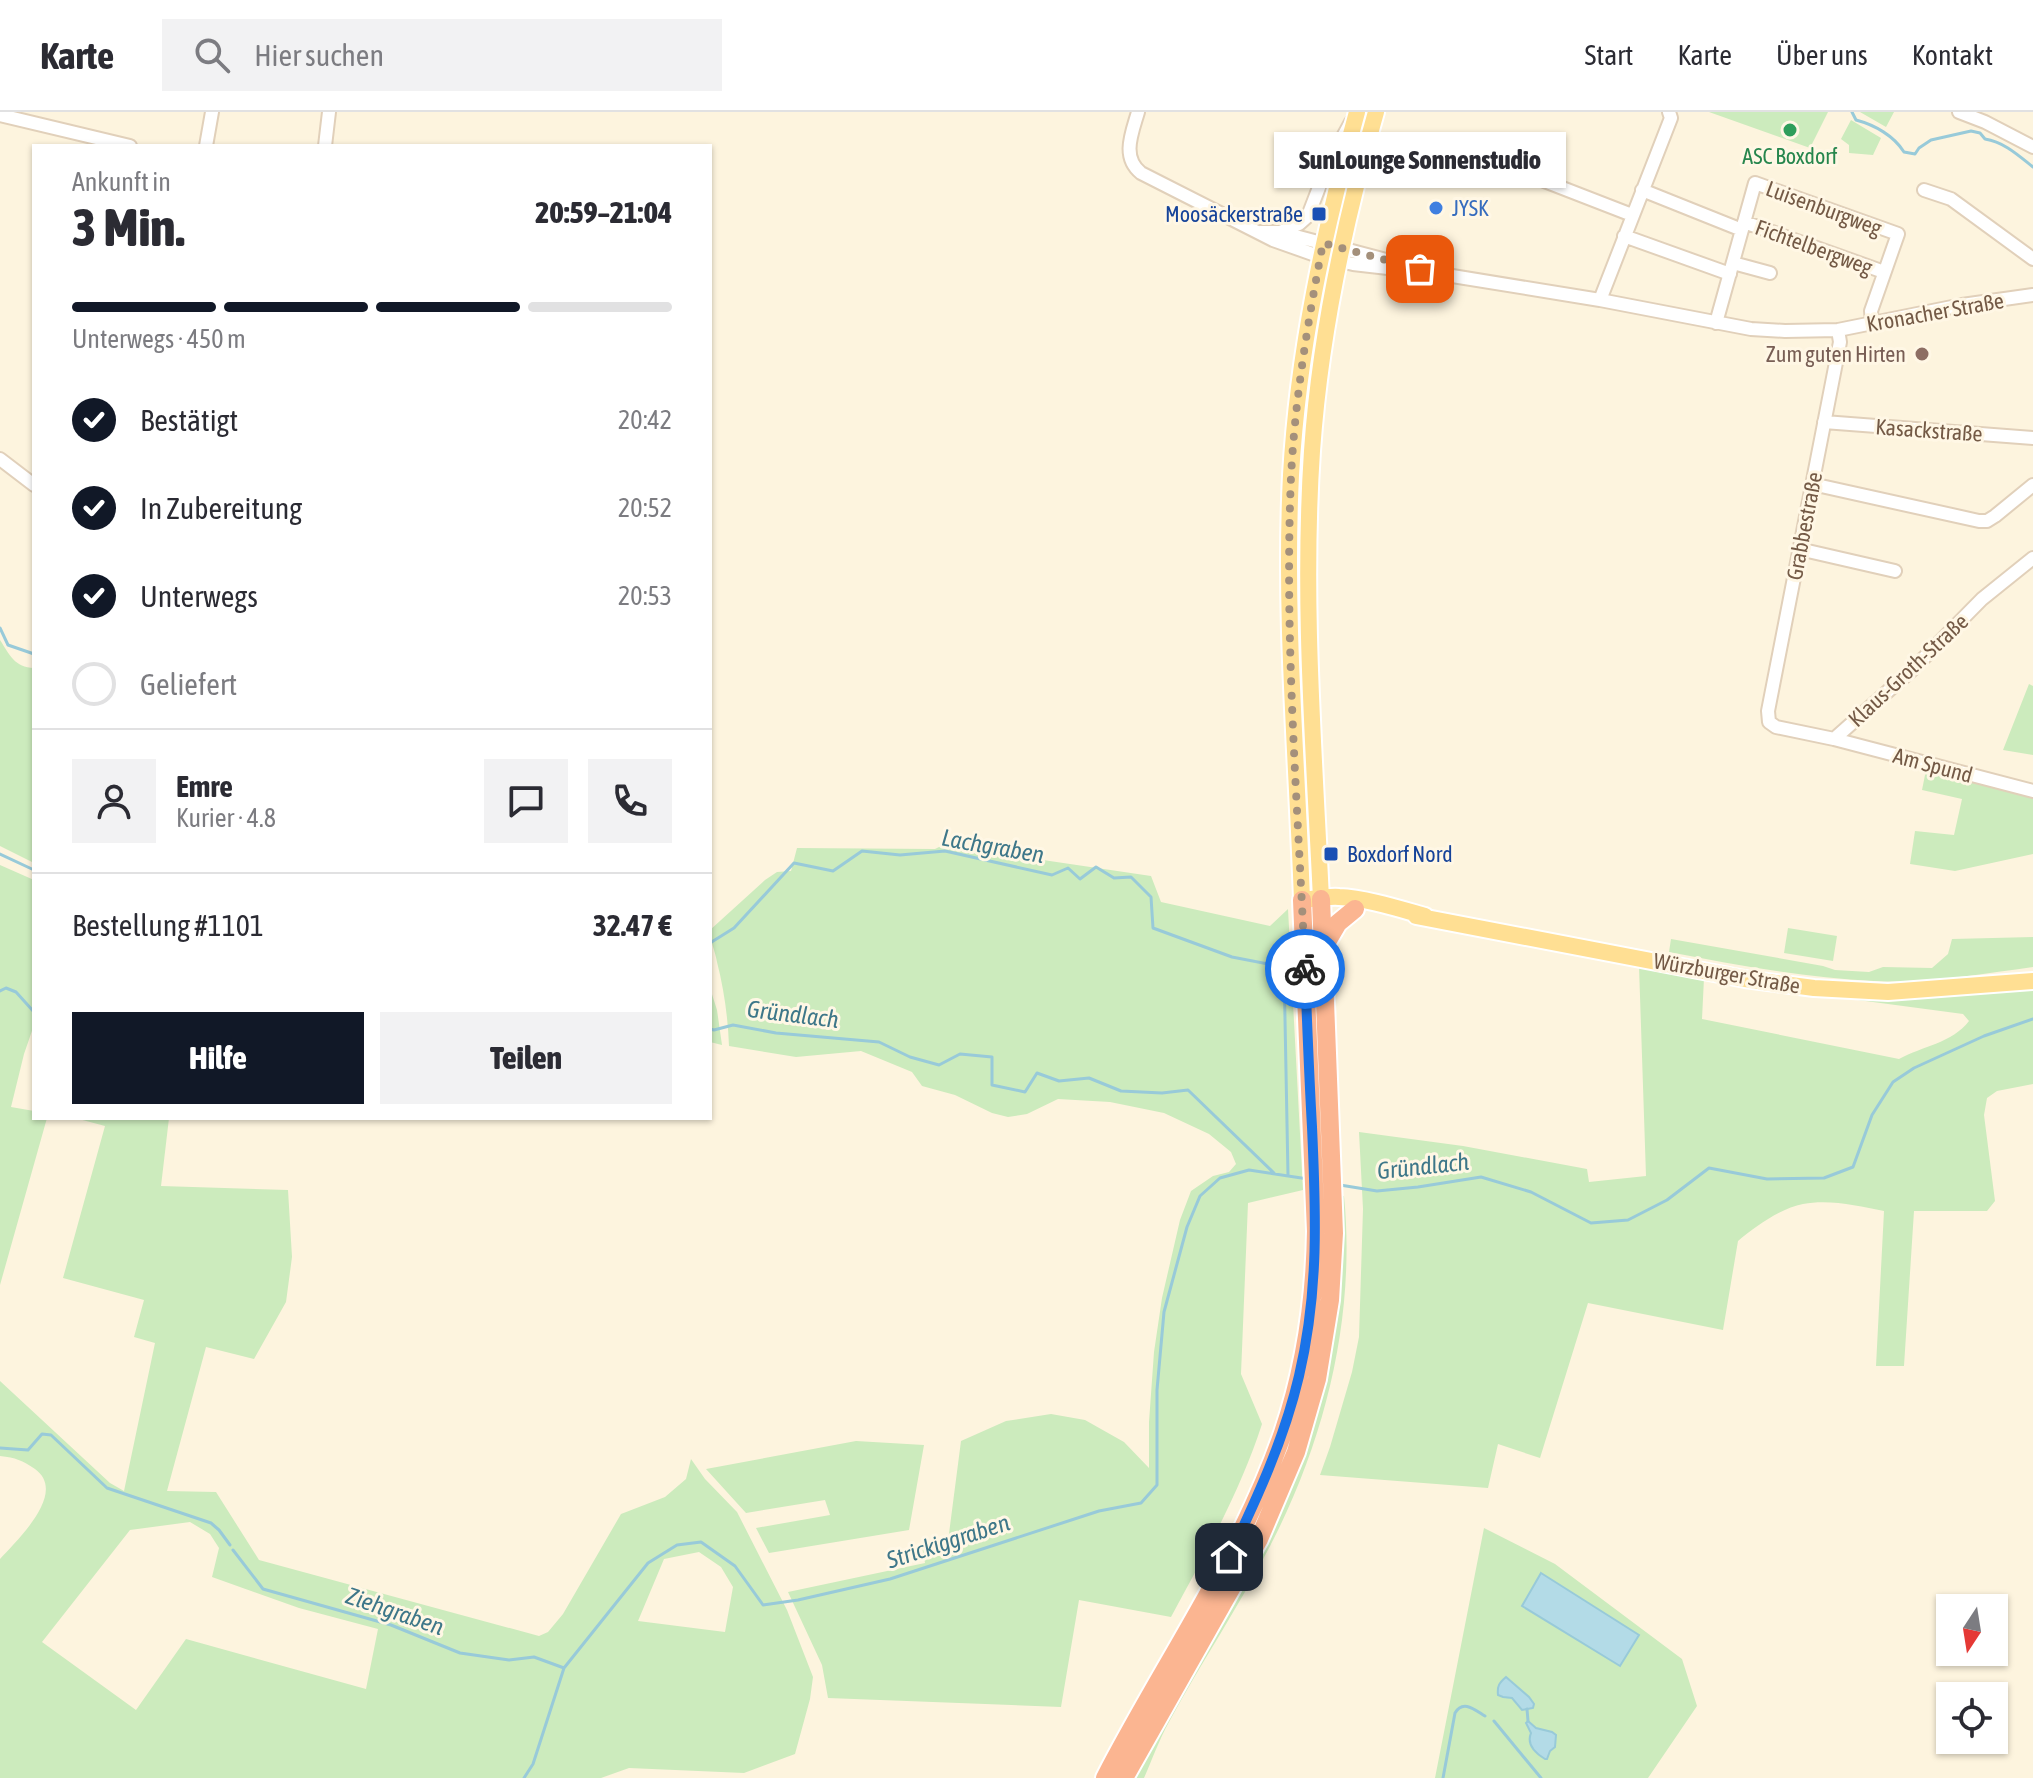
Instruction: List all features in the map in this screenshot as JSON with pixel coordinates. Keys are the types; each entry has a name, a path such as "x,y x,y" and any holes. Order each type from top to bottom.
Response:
{"highway":[{"path":"1311,900 1323,949 1323,1172"},
{"path":"1124,1778 1248,1561 1296,1452 1313,1396 1326,1329 1333,1269 1324,1195 1311,900"},
{"path":"1323,949 1338,923 1355,909"},
{"path":"1105,1778 1229,1557 1280,1440 1299,1375 1311,1309 1324,1195"}],"main road":[{"path":"1311,900 1291,670 1290,503 1301,370 1322,250 1357,112"},
{"path":"1311,900 1308,580 1310,494 1319,374 1340,254 1376,112"},
{"name":"Würzburger Straße","path":"1311,900 1344,897 1745,979 1814,988 1888,992 2033,981"},
{"name":"Würzburger Straße","path":"1311,900 1337,907 1425,916"}],"street":[{"path":"206,144 212,112"},
{"path":"325,144 329,112"},
{"path":"1138,112 1129,154 1135,168 1147,177 1273,240 1322,250"},
{"path":"1280,232 1299,224 1308,216 1328,164 1357,112"},
{"path":"1600,300 1671,118 1669,112"},
{"path":"1959,112 2033,147"},
{"path":"0,115 122,144"},
{"path":"1521,172 1632,215"},
{"name":"Luisenburgweg","path":"1716,323 1755,183 1898,234 1871,311 1872,322"},
{"name":"Fichtelbergweg","path":"1642,190 1884,272"},
{"path":"1924,190 1951,199 2033,259"},
{"path":"1257,231 1280,232 1322,250"},
{"path":"1624,236 1731,269 1770,273"},
{"name":"Kronacher Straße","path":"1322,250 1340,254 1353,264 1440,274 1600,300 1751,329 1838,330 1962,305 2033,295"},
{"name":"Grabbestraße","path":"1769,722 1768,711 1840,342 1838,330"},
{"name":"Kasackstraße","path":"1824,422 2033,438"},
{"path":"0,459 32,483"},
{"path":"1812,484 1979,521 1995,516 2033,485"},
{"path":"1799,549 1895,571"},
{"path":"2031,559 2033,574"},
{"name":"Klaus-Groth-Straße","path":"1769,722 1776,727 1834,739 1913,669 1982,599 2031,559"},
{"name":"Am Spund","path":"1834,739 2033,791"}],"green space":[{"name":"ASC Boxdorf","path":"1709,112 1828,112 1810,148"},
{"path":"1860,112 1894,112 1886,127"},
{"path":"1851,120 1881,138 1873,155 1849,153 1849,145 1841,139"},
{"path":"1325,264 1328,265 1314,345 1310,393 1314,878 1311,878 1296,645 1296,504 1301,428"},
{"path":"0,640 17,663 32,668 32,862 0,846"},
{"path":"2029,684 2033,686 2033,755 2003,750"},
{"path":"1926,770 2033,798 2033,854 1955,871 1910,864 1915,831 1954,835 1962,799 1922,790"},
{"path":"943,845 1151,876 1161,902 1270,926 1288,909 1303,1190 1248,1203 1241,1374 1262,1424 1233,1498 1171,1617 1079,1600 1061,1707 828,1698 822,1665 788,1592 925,1563 922,1546 947,1549 961,1441 1006,1421 1051,1414 1085,1420 1124,1442 1149,1468 1154,1352 1162,1298 1180,1220 1191,1191 1213,1176 1229,1172 1236,1164 1231,1152 1209,1134 1164,1113 1110,1102 1058,1099 1027,1114 1008,1117 992,1113 955,1095 922,1086 912,1072 861,1051 796,1057 729,1046 724,993 712,942 712,928 765,880 777,872 791,871 797,848 935,849"},
{"path":"0,865 32,879 32,1031 11,1107 32,1111 32,1120 46,1120 0,1285"},
{"path":"1788,928 1837,936 1833,961 1784,953"},
{"path":"2033,937 2033,967 1914,981 1822,977 1669,952 1671,939 1835,970 1869,972 1883,967 1932,968 1948,954 1952,939"},
{"path":"1639,966 1704,978 1702,1019 1899,1059 1946,1039 1969,1021 1963,1014 1858,1000 2033,986 2033,1084 1997,1091 1987,1098 1984,1115 1995,1201 1987,1211 1914,1211 1904,1366 1876,1366 1884,1211 1834,1203 1803,1204 1777,1214 1738,1241 1723,1330 1588,1303 1540,1458 1498,1444 1488,1488 1320,1475 1352,1372 1359,1337 1363,1209 1359,1132 1463,1146 1587,1169 1589,1182 1646,1176"},
{"path":"712,994 717,1010 722,1045 712,1042"},
{"path":"82,1120 169,1120 161,1186 288,1190 292,1257 286,1302 254,1359 206,1347 167,1491 216,1492 259,1560 539,1636 548,1632 563,1614 621,1514 665,1497 686,1479 691,1459 705,1479 737,1512 787,1610 813,1677 795,1754 744,1773 629,1768 601,1778 0,1778 0,1559 36,1516 46,1491 44,1479 35,1469 19,1460 0,1456 0,1381 110,1483 124,1491 155,1343 134,1337 144,1300 63,1278 105,1126","holes":["190,1522 210,1534 219,1548 212,1577 299,1608 378,1629 366,1689 186,1639 136,1710 42,1642 130,1530","699,1552 721,1567 733,1587 725,1632 638,1621 664,1559"]},
{"path":"1339,1196 1344,1196 1347,1241 1340,1332 1321,1422 1306,1465 1269,1548 1169,1722 1144,1778 1135,1778 1151,1741 1293,1477"},
{"path":"856,1441 924,1445 909,1530 769,1553 756,1528 830,1515 825,1500 746,1513 706,1469"},
{"path":"1484,1528 1555,1564 1682,1659 1697,1706 1648,1778 1435,1778","holes":["1509,1679 1518,1688 1531,1709 1522,1710 1516,1703","1531,1723 1536,1728 1552,1732 1545,1759 1534,1751 1529,1737 1532,1733"]}],"water":[{"path":"1541,1573 1639,1635 1620,1666 1522,1606"},
{"path":"1506,1677 1529,1697 1533,1708 1522,1710 1512,1698 1498,1695 1499,1685"},
{"path":"1528,1721 1536,1728 1556,1735 1555,1747 1547,1759 1532,1748"}],"waterway":[{"path":"1852,112 1856,120 1883,132 1904,152 1915,154 1931,140 1971,131 2005,146 2033,167"},
{"name":"Lachgraben","path":"0,628 8,645 32,653"},
{"name":"Lachgraben","path":"712,942 734,928 794,863 833,871 862,851 900,855 945,851 1052,875 1068,868 1080,879 1096,867 1114,878 1131,877 1151,897 1153,928 1232,957 1284,967 1288,1175"},
{"path":"0,854 32,869"},
{"name":"Gründlach","path":"0,991 6,988 16,992 32,1010"},
{"name":"Gründlach","path":"1340,1185 1377,1191 1481,1177 1531,1192 1591,1223 1628,1220 1667,1200 1709,1168 1767,1179 1824,1178 1853,1167 1872,1115 1893,1082 1914,1068 1984,1036 2033,1019"},
{"name":"Gründlach","path":"712,1030 733,1025 776,1033 879,1042 910,1057 939,1065 960,1054 992,1057 992,1085 1025,1092 1037,1073 1059,1081 1089,1078 1121,1091 1162,1093 1188,1090 1274,1173"},
{"name":"Strickiggraben","path":"524,1778 533,1764 564,1668 648,1563 677,1545 701,1542 735,1566 763,1605 890,1579 1099,1511 1141,1503 1157,1485 1157,1390 1164,1312 1187,1227 1200,1196 1220,1178 1249,1170 1308,1179"},
{"name":"Ziehgraben","path":"0,1448 28,1450 42,1434 51,1435 107,1488 211,1523 230,1545"},
{"name":"Ziehgraben","path":"233,1550 263,1589 391,1625 460,1653 509,1660 534,1657 564,1668"},
{"path":"1443,1778 1455,1713 1465,1706 1485,1716"},
{"path":"1527,1709 1528,1721"},
{"path":"1494,1721 1541,1778"}],"way so far":[{"path":"1305,969 1291,670 1290,545 1291,475 1308,320 1323,243 1420,269"}],"place":[{"name":"ASC Boxdorf","path":"1790,130"},
{"name":"JYSK","path":"1436,208"},
{"name":"Moosäckerstraße","path":"1319,214"},
{"name":"SunLounge Sonnenstudio","path":"1420,269"},
{"name":"Zum guten Hirten","path":"1922,354"},
{"name":"Boxdorf Nord","path":"1331,854"}],"route":[{"path":"1229,1557 1261,1488 1290,1411 1311,1309 1316,1231 1305,969"}]}
